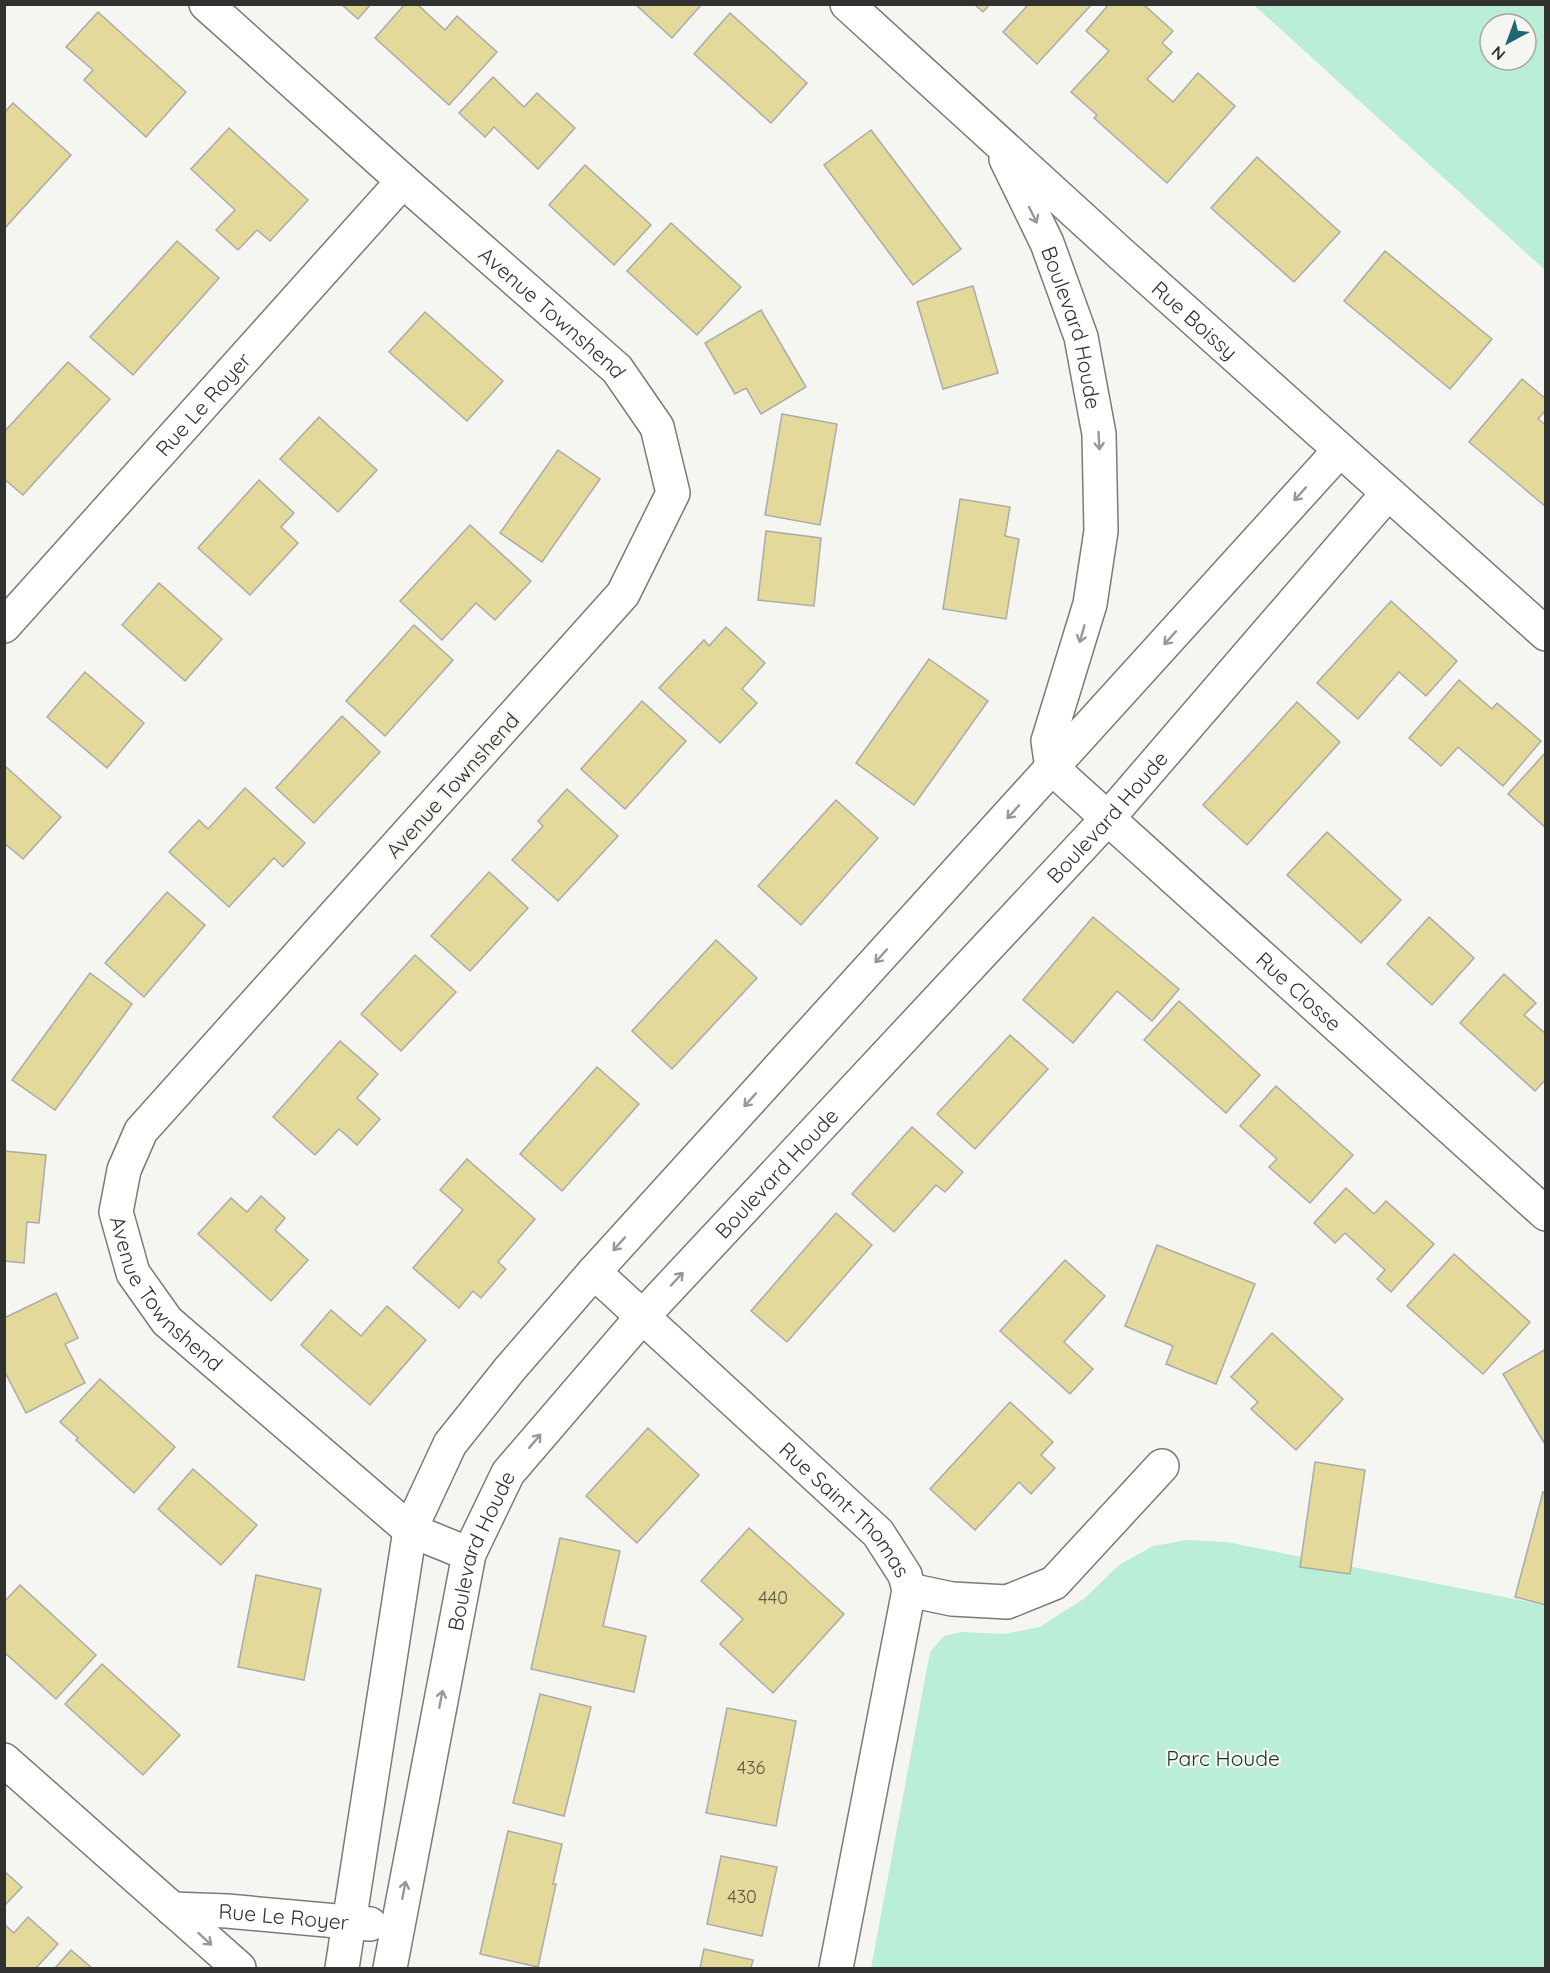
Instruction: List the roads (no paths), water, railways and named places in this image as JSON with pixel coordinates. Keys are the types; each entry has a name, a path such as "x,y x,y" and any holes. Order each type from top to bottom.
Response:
{"street":[{"name":"Avenue Townshend","path":"206,4 617,369 657,427 673,493 623,594 141,1131 124,1170 116,1212 133,1272 167,1321 410,1530 469,1554"},
{"name":"Rue Boissy","path":"847,4 998,143 1545,634"},
{"name":"Boulevard Houde","path":"998,143 1047,243 1081,337 1099,434 1101,531 1090,604 1048,741 1052,768"},
{"name":"Rue Le Royer","path":"4,626 403,181"},
{"path":"342,1968 410,1530 450,1444 509,1370 594,1272 1340,450"},
{"name":"Boulevard Houde","path":"390,1968 469,1554 508,1473 642,1317 1108,818 1388,493"},
{"name":"Rue Closse","path":"1052,768 1545,1214"},
{"name":"Rue Saint-Thomas","path":"594,1272 878,1533 905,1575 909,1590 836,1968"},
{"path":"909,1590 952,1599 1006,1602 1054,1583 1162,1466"},
{"name":"Rue Le Royer","path":"4,1760 239,1968"},
{"name":"Rue Le Royer","path":"172,1909 227,1911 396,1927"}],"park label":[{"name":"Parc Houde","path":"1223,1758"}]}
